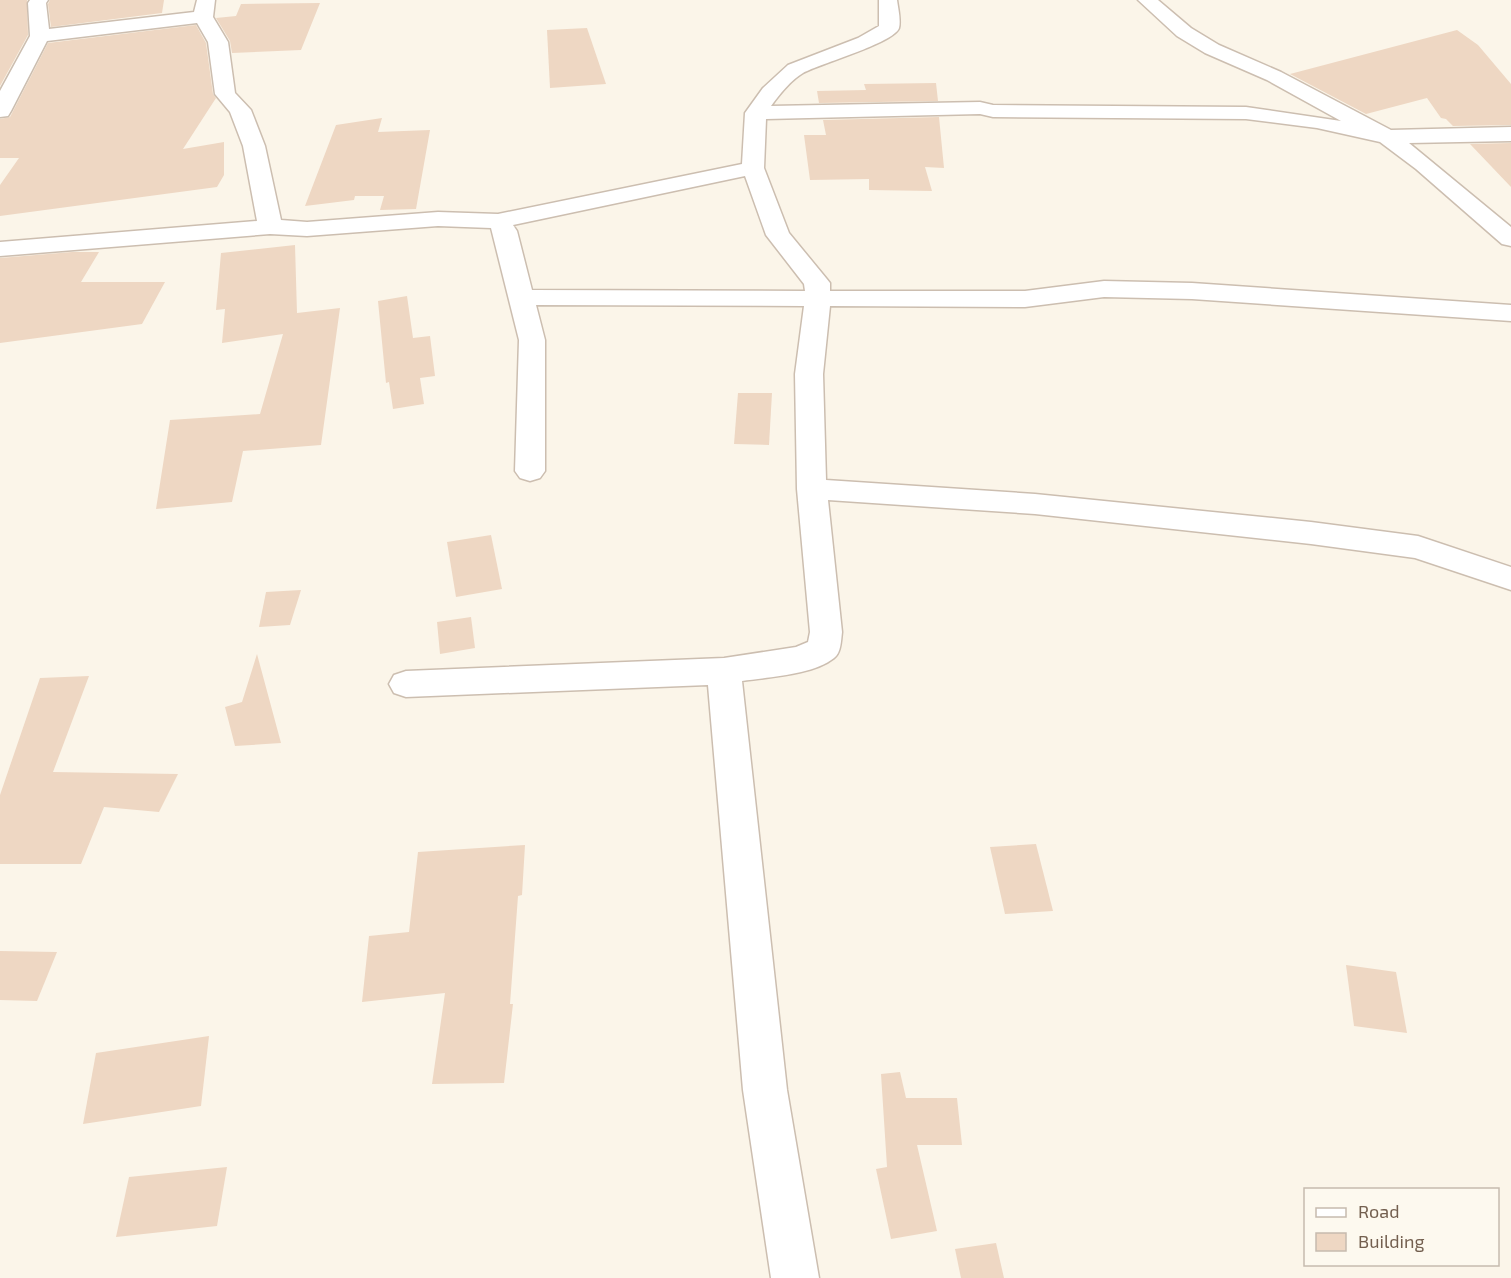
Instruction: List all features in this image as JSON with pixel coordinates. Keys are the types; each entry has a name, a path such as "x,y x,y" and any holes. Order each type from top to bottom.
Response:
{"street":[{"path":"0,111 40,36 37,3 39,0"},
{"path":"406,684 724,671 801,659 824,649 826,632 812,489 809,374 818,300 816,283 778,235 753,168 756,113 770,92 795,69 865,42 888,28 888,0"},
{"path":"1146,0 1184,32 1212,49 1274,76 1387,137 1424,164 1511,239"},
{"path":"40,36 204,8 218,42 225,94 240,110 254,147 270,227"},
{"path":"756,113 980,108 993,111 1246,113 1317,122 1387,137 1511,134"},
{"path":"0,249 270,227 307,229 438,219 498,221 753,168"},
{"path":"498,221 505,231 532,340 530,471"},
{"path":"521,298 567,296 818,300 1025,299 1115,290 1192,291 1511,313"},
{"path":"812,489 1035,504 1311,533 1418,547 1511,579"},
{"path":"724,671 765,1090 795,1278"}],"building":[{"path":"0,0 27,0 28,35 0,86"},
{"path":"50,0 164,0 162,13 51,27 48,4"},
{"path":"320,3 301,50 232,53 230,41 216,18 236,16 241,4"},
{"path":"196,25 206,43 213,94 216,98 183,149 224,142 224,175 217,187 0,216 0,185 19,158 0,158 0,119 10,117 48,43"},
{"path":"587,28 606,84 550,88 547,30"},
{"path":"1457,30 1478,45 1511,84 1511,125 1453,126 1446,119 1441,118 1427,98 1366,114 1290,74"},
{"path":"936,83 938,101 819,103 817,91 866,90 864,84"},
{"path":"939,117 944,168 925,167 932,191 869,190 869,179 810,180 804,135 826,135 823,120"},
{"path":"382,118 378,132 430,130 416,209 380,210 384,196 355,196 354,200 305,206 336,125"},
{"path":"1511,143 1511,187 1470,144"},
{"path":"295,245 297,313 340,308 321,445 243,451 232,502 156,509 170,420 260,414 283,334 222,343 225,309 216,310 221,253"},
{"path":"99,252 81,282 165,282 142,324 0,343 0,258"},
{"path":"407,296 413,338 430,336 435,376 420,378 424,404 393,409 389,382 386,383 378,301"},
{"path":"738,393 772,393 769,445 734,444"},
{"path":"491,535 502,589 456,597 447,542"},
{"path":"301,590 290,625 259,627 266,592"},
{"path":"471,617 475,648 440,654 437,622"},
{"path":"257,654 281,743 235,746 225,707 242,702"},
{"path":"89,676 53,772 178,774 159,812 104,807 81,864 0,864 0,795 40,678"},
{"path":"1036,844 1053,911 1005,914 990,847"},
{"path":"525,845 522,895 518,896 510,1004 513,1004 504,1083 432,1084 445,993 362,1002 369,936 409,932 418,852"},
{"path":"0,951 57,952 37,1001 0,1000"},
{"path":"1346,965 1396,972 1407,1033 1354,1026"},
{"path":"209,1036 201,1106 83,1124 96,1053"},
{"path":"900,1072 906,1098 957,1098 962,1145 917,1145 937,1231 891,1239 876,1169 887,1167 881,1074"},
{"path":"227,1167 217,1226 116,1237 129,1177"},
{"path":"996,1243 1004,1278 961,1278 955,1249"}]}
